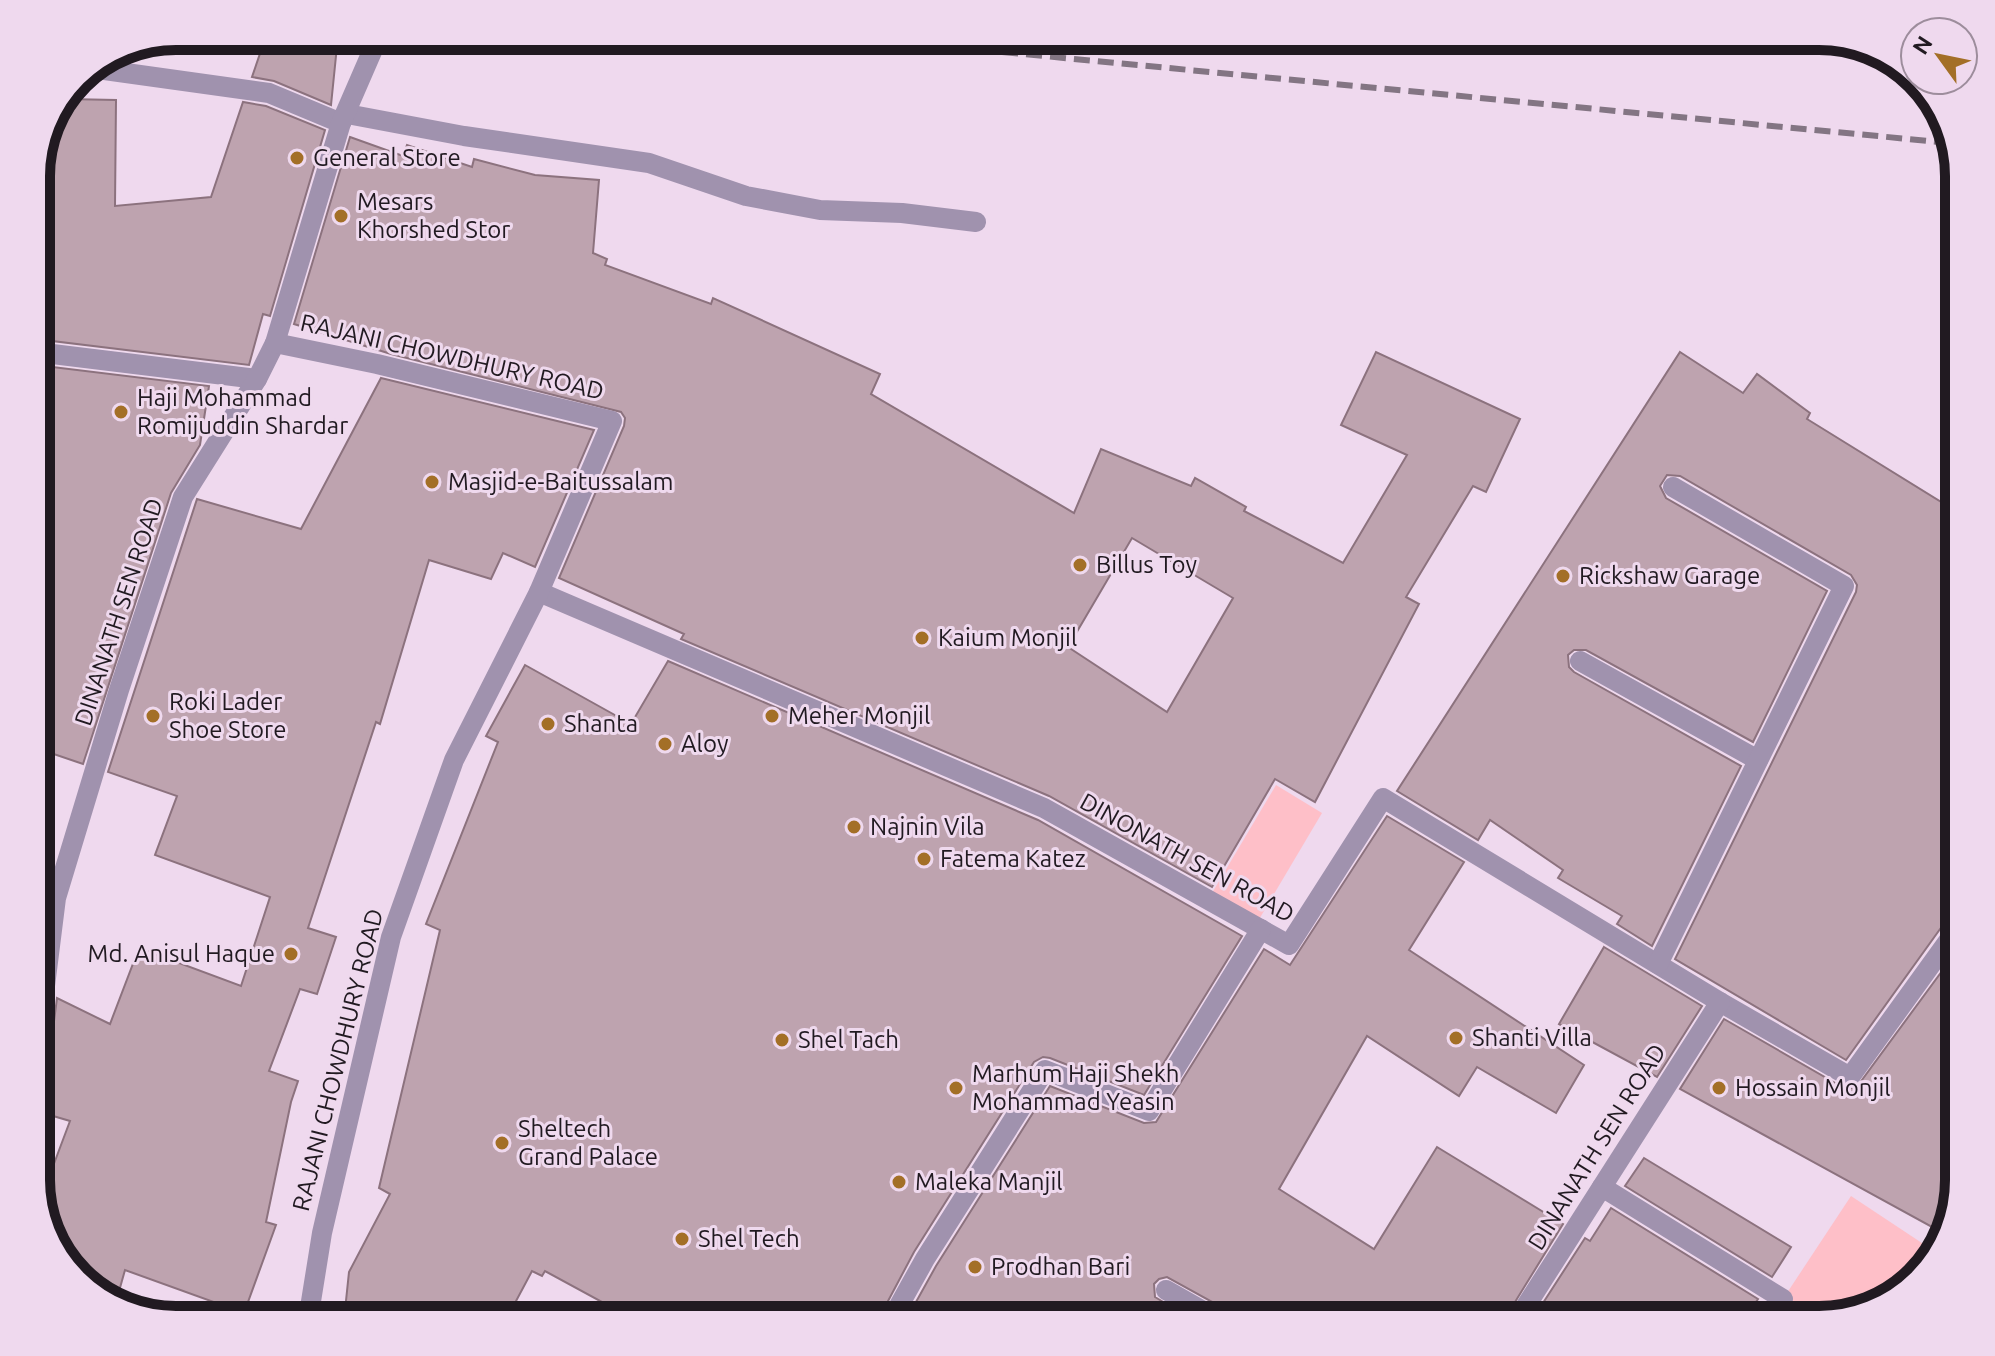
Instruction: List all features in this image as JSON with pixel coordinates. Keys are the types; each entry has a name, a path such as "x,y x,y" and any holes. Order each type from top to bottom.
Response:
{"street":[{"name":"RAJANI CHOWDHURY ROAD","path":"310,1306 322,1233 391,937 454,760 539,592 612,421 377,364 275,343 344,119 373,50"},
{"path":"108,71 269,93 344,119 649,163 746,196 820,210 902,213 976,222"},
{"name":"DINANATH SEN ROAD","path":"50,923 119,690 183,497 257,379 275,343"},
{"path":"50,354 257,379"},
{"path":"1658,964 1844,586 1673,487"},
{"name":"DINONATH SEN ROAD","path":"539,592 1044,808 1289,945 1383,798 1850,1077 1945,945"},
{"path":"1580,661 1758,760"},
{"path":"899,1306 925,1259 1045,1070 1149,1111 1261,929"},
{"name":"DINANATH SEN ROAD","path":"1526,1306 1720,1002"},
{"path":"1602,1187 1783,1299"},
{"path":"1166,1290 1194,1306"}],"shaded area":[{"path":"1276,785 1322,813 1258,921 1212,893"},
{"path":"1851,1196 1926,1246 1896,1280 1852,1302 1794,1306 1783,1299"}],"building":[{"path":"261,50 337,50 331,105 274,81 252,77"},
{"path":"76,99 116,100 115,206 211,197 243,102 266,106 325,130 270,316 263,314 249,365 50,341 50,167 54,143"},
{"path":"350,137 403,156 407,145 472,167 474,159 535,175 599,180 593,253 607,259 605,265 711,304 713,298 880,374 871,394 1074,513 1101,449 1191,486 1195,478 1246,507 1244,511 1343,563 1407,455 1341,425 1376,352 1520,419 1486,492 1473,486 1406,597 1419,604 1315,802 1275,779 1212,887 1049,796 681,639 684,634 559,578 624,426 625,418 621,412 391,354 294,324","holes":["1132,538 1233,598 1167,712 1068,647"]},
{"path":"1680,352 1743,393 1757,374 1810,413 1807,419 1945,504 1945,922 1846,1060 1675,959 1856,592 1857,585 1851,575 1680,476 1667,475 1660,486 1666,498 1827,591 1753,742 1586,650 1574,650 1568,655 1569,667 1574,672 1741,766 1652,946 1617,924 1622,916 1558,878 1563,870 1490,820 1478,840 1397,791"},
{"path":"50,367 209,386 200,445 171,493 83,764 50,753"},
{"path":"381,378 594,430 535,567 503,553 491,579 429,560 380,724 376,722 308,928 336,937 317,994 300,989 269,1071 298,1081 266,1222 276,1225 247,1306 225,1306 125,1270 119,1292 106,1285 76,1257 54,1213 50,1174 70,1121 50,1115 50,1052 57,998 110,1024 139,948 241,986 270,897 155,855 177,796 108,772 197,499 301,529"},
{"path":"668,661 1038,820 1242,936 1144,1095 1050,1058 1043,1057 1034,1062 914,1252 885,1306 609,1306 545,1271 542,1276 532,1271 513,1306 345,1306 349,1272 390,1194 379,1188 440,930 426,924 498,742 486,736 525,665 631,724"},
{"path":"1387,816 1464,862 1409,950 1584,1065 1556,1113 1477,1067 1459,1096 1367,1036 1279,1189 1374,1249 1437,1147 1563,1224 1513,1306 1220,1306 1167,1277 1154,1284 1155,1297 1170,1306 914,1306 1050,1086 1144,1123 1156,1122 1264,949 1290,965"},
{"path":"1604,947 1702,1006 1657,1077 1559,1024"},
{"path":"1945,967 1945,1180 1941,1213 1935,1229 1680,1089 1724,1019 1844,1088 1856,1088"},
{"path":"1644,1158 1791,1247 1772,1277 1625,1186"},
{"path":"1611,1208 1758,1299 1753,1306 1541,1306 1585,1238 1590,1241"}],"railway":[{"path":"981,50 1941,142"}],"place":[{"name":"General Store","path":"297,158"},
{"name":"Mesars Khorshed Stor","path":"341,216"},
{"name":"Haji Mohammad Romijuddin Shardar","path":"121,412"},
{"name":"Masjid-e-Baitussalam","path":"432,482"},
{"name":"Billus Toy","path":"1080,565"},
{"name":"Rickshaw Garage","path":"1563,576"},
{"name":"Kaium Monjil","path":"922,638"},
{"name":"Roki Lader Shoe Store","path":"153,716"},
{"name":"Meher Monjil","path":"772,716"},
{"name":"Shanta","path":"548,724"},
{"name":"Aloy","path":"665,744"},
{"name":"Najnin Vila","path":"854,827"},
{"name":"Fatema Katez","path":"924,859"},
{"name":"Md. Anisul Haque","path":"291,954"},
{"name":"Shanti Villa","path":"1456,1038"},
{"name":"Shel Tach","path":"782,1040"},
{"name":"Marhum Haji Shekh Mohammad Yeasin","path":"956,1088"},
{"name":"Hossain Monjil","path":"1719,1088"},
{"name":"Sheltech Grand Palace","path":"502,1143"},
{"name":"Maleka Manjil","path":"899,1182"},
{"name":"Shel Tech","path":"682,1239"},
{"name":"Prodhan Bari","path":"975,1267"}]}
